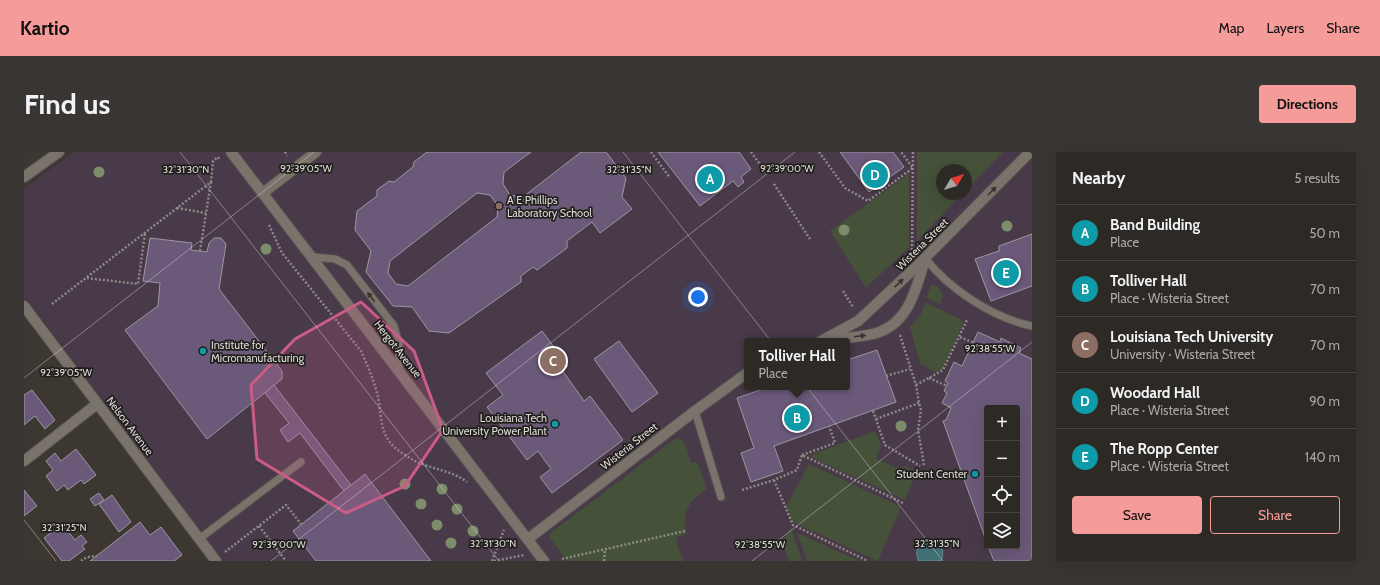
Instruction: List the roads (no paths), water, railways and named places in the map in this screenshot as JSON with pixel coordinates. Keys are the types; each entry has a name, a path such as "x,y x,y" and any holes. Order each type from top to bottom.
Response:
{"street":[{"path":"24,178 59,152"},
{"name":"Hergot Avenue","path":"231,152 313,257 544,561"},
{"path":"263,193 316,152"},
{"name":"Wisteria Street","path":"827,338 858,321 925,258 1030,152"},
{"path":"843,338 873,334 890,326 911,303 925,258"},
{"name":"Nelson Avenue","path":"24,306 199,539 218,558"},
{"name":"Wisteria Street","path":"528,539 695,411 744,376"},
{"path":"24,461 97,404"}],"lane":[{"path":"313,257 335,259 347,265 394,326 399,344 399,370"},
{"path":"925,258 938,274 955,289 996,313 1021,324 1032,326"},
{"path":"695,411 721,497"},
{"path":"199,539 301,462"}],"water":[{"path":"928,540 933,540 941,546 943,551 941,561 919,561 917,557 917,550 919,546"}],"place":[{"name":"Woodard Hall","path":"875,175"},
{"name":"Band Building","path":"710,179"},
{"name":"A E Phillips Laboratory School","path":"499,206"},
{"name":"The Ropp Center","path":"1006,273"},
{"name":"Institute for Micromanufacturing","path":"203,351"},
{"name":"Louisiana Tech University","path":"553,361"},
{"name":"Tolliver Hall","path":"797,418"},
{"name":"Louisiana Tech University Power Plant","path":"555,424"},
{"name":"Student Center","path":"975,474"}]}
